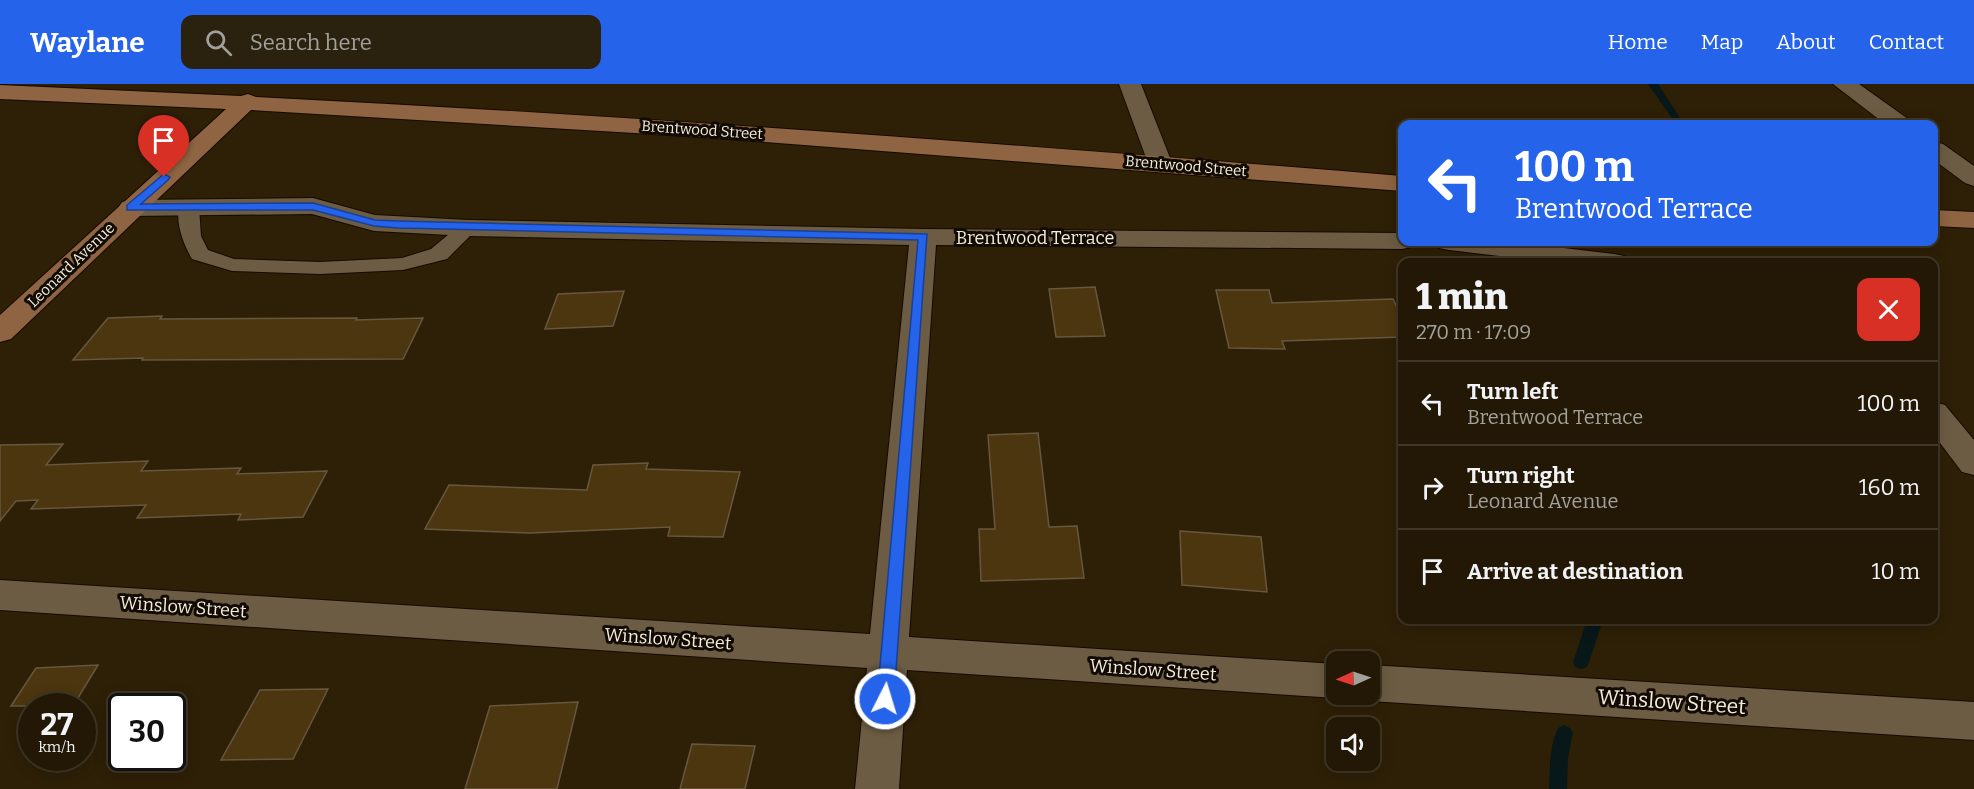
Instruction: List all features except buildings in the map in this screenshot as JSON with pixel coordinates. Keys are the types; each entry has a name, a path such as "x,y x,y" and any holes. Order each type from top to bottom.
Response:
{"main road":[{"name":"Brentwood Street","path":"0,92 248,101 687,128 1160,163 1398,184"},
{"name":"Leonard Avenue","path":"0,332 248,101"},
{"path":"1938,218 1974,220"}],"street":[{"path":"1130,84 1160,163"},
{"path":"1844,84 1894,120"},
{"path":"1938,152 1974,178"},
{"name":"Brentwood Terrace","path":"131,208 313,207 374,223 468,228 923,237 1398,241"},
{"path":"877,789 923,237"},
{"path":"1482,246 1581,258"},
{"path":"1938,418 1974,463"},
{"name":"Winslow Street","path":"0,595 1326,680"},
{"name":"Winslow Street","path":"1380,684 1974,721"}],"lane":[{"path":"189,207 191,236 200,254 232,265 320,268 403,264 439,254 468,228"}],"waterway":[{"path":"1653,84 1677,120"},
{"path":"1581,662 1594,624"},
{"path":"1558,789 1559,757 1564,733"}],"route":[{"path":"164,177 131,208 313,207 374,223 468,228 923,237 885,699"}]}
